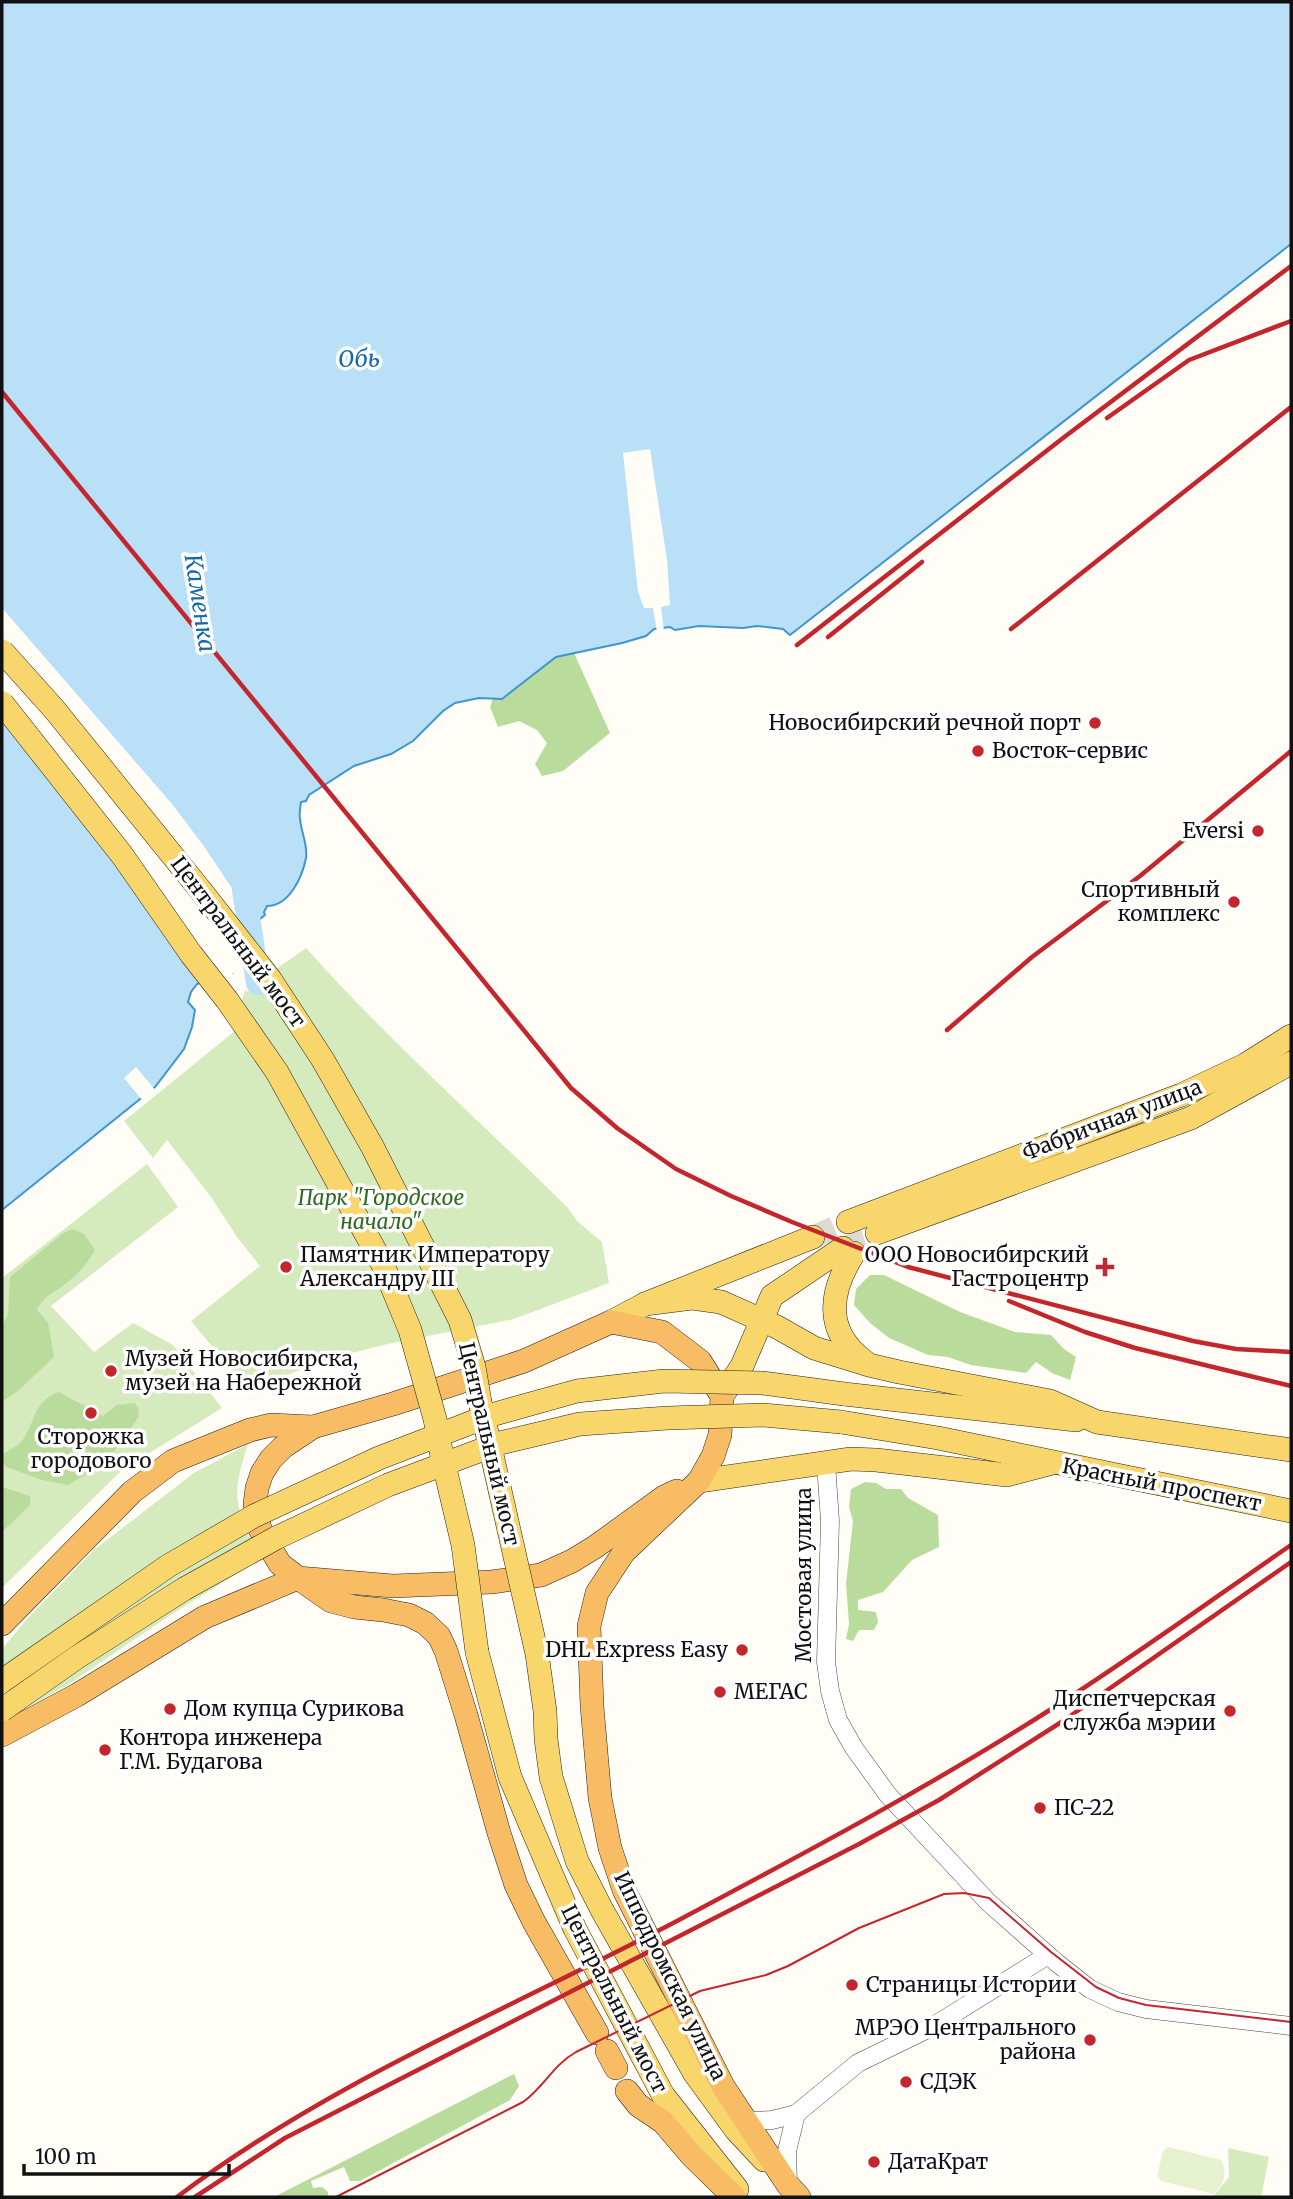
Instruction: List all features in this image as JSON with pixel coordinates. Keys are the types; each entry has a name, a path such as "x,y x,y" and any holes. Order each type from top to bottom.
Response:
{"highway":[{"path":"607,2050 534,1922 516,1885 466,1715 439,1636 425,1623 409,1615 331,1601 298,1578 280,1564 260,1529 256,1496 262,1473 271,1459 282,1447 313,1427 524,1361 611,1322 662,1332 700,1362 722,1396"},
{"name":"Ипподромская улица","path":"722,1396 720,1435 713,1456 699,1481 624,1552 597,1592 589,1626 592,1706 600,1798 610,1848 624,1890 723,2085 794,2191"},
{"path":"2,1624 132,1492 173,1461 250,1430 271,1425 313,1427"},
{"path":"2,1735 77,1695 205,1617 298,1578 393,1586 492,1582 541,1575 595,1547 664,1497 699,1481"},
{"path":"627,2091 638,2105 663,2122 692,2156 734,2197"}],"main road":[{"name":"Центральный мост","path":"2,651 97,760 270,979 323,1060 372,1146 460,1320 474,1367 537,1654 551,1777 577,1861 695,2074 736,2130 794,2191"},
{"name":"Центральный мост","path":"2,703 122,855 277,1072 383,1265 410,1330 435,1419 463,1545 477,1652 510,1777 575,1929 663,2095 743,2197"},
{"name":"Фабричная улица","path":"933,1201 1181,1095 1245,1065 1291,1036"},
{"name":"Фабричная улица","path":"933,1201 1191,1118 1291,1063"},
{"path":"848,1222 933,1201"},
{"path":"877,1233 933,1201"},
{"path":"611,1322 645,1304 813,1237"},
{"path":"722,1396 737,1375 772,1296 848,1250 836,1293 834,1313 842,1339 850,1350 869,1365"},
{"path":"645,1304 692,1298 722,1302 761,1319 814,1348 899,1372 1050,1401 1097,1422"},
{"path":"2,1681 168,1566 254,1516 379,1458 491,1415 577,1391 664,1381 762,1382 844,1394 1097,1422 1291,1450"},
{"path":"2,1710 76,1658 184,1589 275,1538 388,1485 500,1443 580,1423 763,1415 841,1422 938,1438 1053,1463"},
{"name":"Красный проспект","path":"699,1481 851,1459 1007,1475 1053,1463 1291,1511"}],"street":[{"name":"Мостовая улица","path":"826,1464 830,1521 826,1662 830,1691 838,1720 888,1796 988,1902 1090,1989 1118,2002 1146,2009 1291,2026"},
{"path":"740,2114 752,2121 796,2115 858,2063 932,2027 1048,1955"},
{"path":"794,2191 788,2151 796,2115"}],"green space":[{"path":"574,653 610,733 563,771 542,776 535,764 547,743 537,730 519,721 498,727 490,707 497,687 551,659"},
{"name":"Парк \"Городское начало\"","path":"306,948 402,1048 568,1208 577,1221 602,1242 609,1283 514,1319 383,1345 321,1361 249,1391 191,1321 260,1266 167,1140 153,1158 124,1121 241,1026 237,1015 245,991"},
{"path":"147,1164 178,1207 51,1306 94,1352 133,1323 173,1345 222,1408 122,1470 2,1588 2,1278"},
{"path":"72,1229 84,1234 95,1250 77,1273 46,1298 37,1310 48,1323 54,1357 2,1402 2,1325 8,1315 10,1277 62,1234"},
{"path":"870,1275 884,1275 960,1312 1015,1332 1051,1335 1076,1357 1070,1380 1052,1373 1036,1362 1026,1373 971,1365 948,1357 928,1355 889,1338 870,1323 854,1305 856,1289"},
{"path":"59,1392 103,1416 117,1405 135,1403 139,1416 101,1466 68,1485 42,1480 2,1463 3,1454 22,1441 27,1434 39,1407 50,1396"},
{"path":"248,1444 237,1487 239,1509 261,1559 172,1614 66,1686 2,1721 2,1649 27,1619 95,1549 194,1473"},
{"path":"865,1482 876,1483 886,1489 901,1489 908,1498 938,1515 939,1547 912,1560 883,1592 858,1600 858,1610 876,1612 878,1622 874,1630 859,1630 853,1641 846,1639 849,1624 846,1584 853,1521 849,1507 851,1489"},
{"path":"2,1487 30,1496 30,1505 2,1532"},
{"path":"514,2074 519,2086 510,2100 360,2181 350,2181 344,2167 311,2181 313,2188 322,2187 328,2192 328,2197 274,2197"},
{"path":"1168,2147 1221,2160 1224,2178 1214,2194 1161,2181 1157,2175 1163,2152"},
{"path":"1228,2148 1269,2157 1261,2197 1213,2197 1229,2177"}],"water":[{"name":"Обь","path":"2,2 1291,2 1291,244 790,635 783,629 757,626 699,626 675,630 670,627 654,629 646,636 622,643 556,657 502,699 479,698 455,703 443,711 413,741 391,754 354,766 309,795 306,801 301,802 300,809 306,853 298,882 282,901 267,906 265,915 260,919 250,918 238,971 197,984 191,992 188,1002 195,1010 184,1049 155,1087 2,1210"}],"pier":[{"path":"650,449 667,560 670,605 661,607 664,631 657,632 653,608 644,608 638,592 623,453"},
{"path":"2,608 172,804 203,845 254,921 253,927 263,942 263,984 247,992 245,987 240,986 236,974 233,973 225,981 2,703"},
{"path":"136,1067 156,1091 143,1101 124,1078"}],"waterway":[{"name":"Каменка","path":"244,890 258,983"}],"tunnel":[{"path":"813,1237 848,1222"},
{"path":"843,1248 867,1240 877,1233"}],"tram line":[{"path":"336,2197 523,2102 561,2063 576,2052 700,1991 766,1975 859,1928 944,1894 964,1893 989,1898 1096,1987 1119,1998 1146,2005 1291,2022"}],"railway":[{"path":"797,645 1063,438 1291,266"},
{"path":"1107,418 1189,360 1291,321"},
{"path":"2,392 571,1088 617,1128 676,1169 731,1196 908,1267 1193,1341 1236,1349 1291,1352"},
{"path":"1011,629 1291,407"},
{"path":"828,637 922,562"},
{"path":"947,1030 1032,957 1140,876 1291,751"},
{"path":"1009,1301 1085,1332 1135,1348 1291,1386"},
{"path":"177,2197 235,2156 358,2082 677,1921 916,1791 1086,1687 1291,1545"},
{"path":"195,2197 285,2138 859,1844 939,1800 1063,1721 1291,1562"}],"place":[{"name":"Новосибирский речной порт","path":"1095,723"},
{"name":"Восток-сервис","path":"978,751"},
{"name":"Eversi","path":"1258,831"},
{"name":"Спортивный комплекс","path":"1234,902"},
{"name":"Памятник Императору Александру III","path":"286,1267"},
{"name":"ООО Новосибирский Гастроцентр","path":"1105,1267"},
{"name":"Музей Новосибирска, музей на Набережной","path":"111,1371"},
{"name":"Сторожка городового","path":"91,1413"},
{"name":"DHL Express Easy","path":"742,1650"},
{"name":"МЕГАС","path":"720,1692"},
{"name":"Дом купца Сурикова","path":"170,1709"},
{"name":"Диспетчерская служба мэрии","path":"1230,1711"},
{"name":"Контора инженера Г.М. Будагова","path":"105,1750"},
{"name":"ПС-22","path":"1040,1808"},
{"name":"Страницы Истории","path":"852,1985"},
{"name":"МРЭО Центрального района","path":"1090,2040"},
{"name":"СДЭК","path":"906,2082"},
{"name":"ДатаКрат","path":"874,2162"}]}
